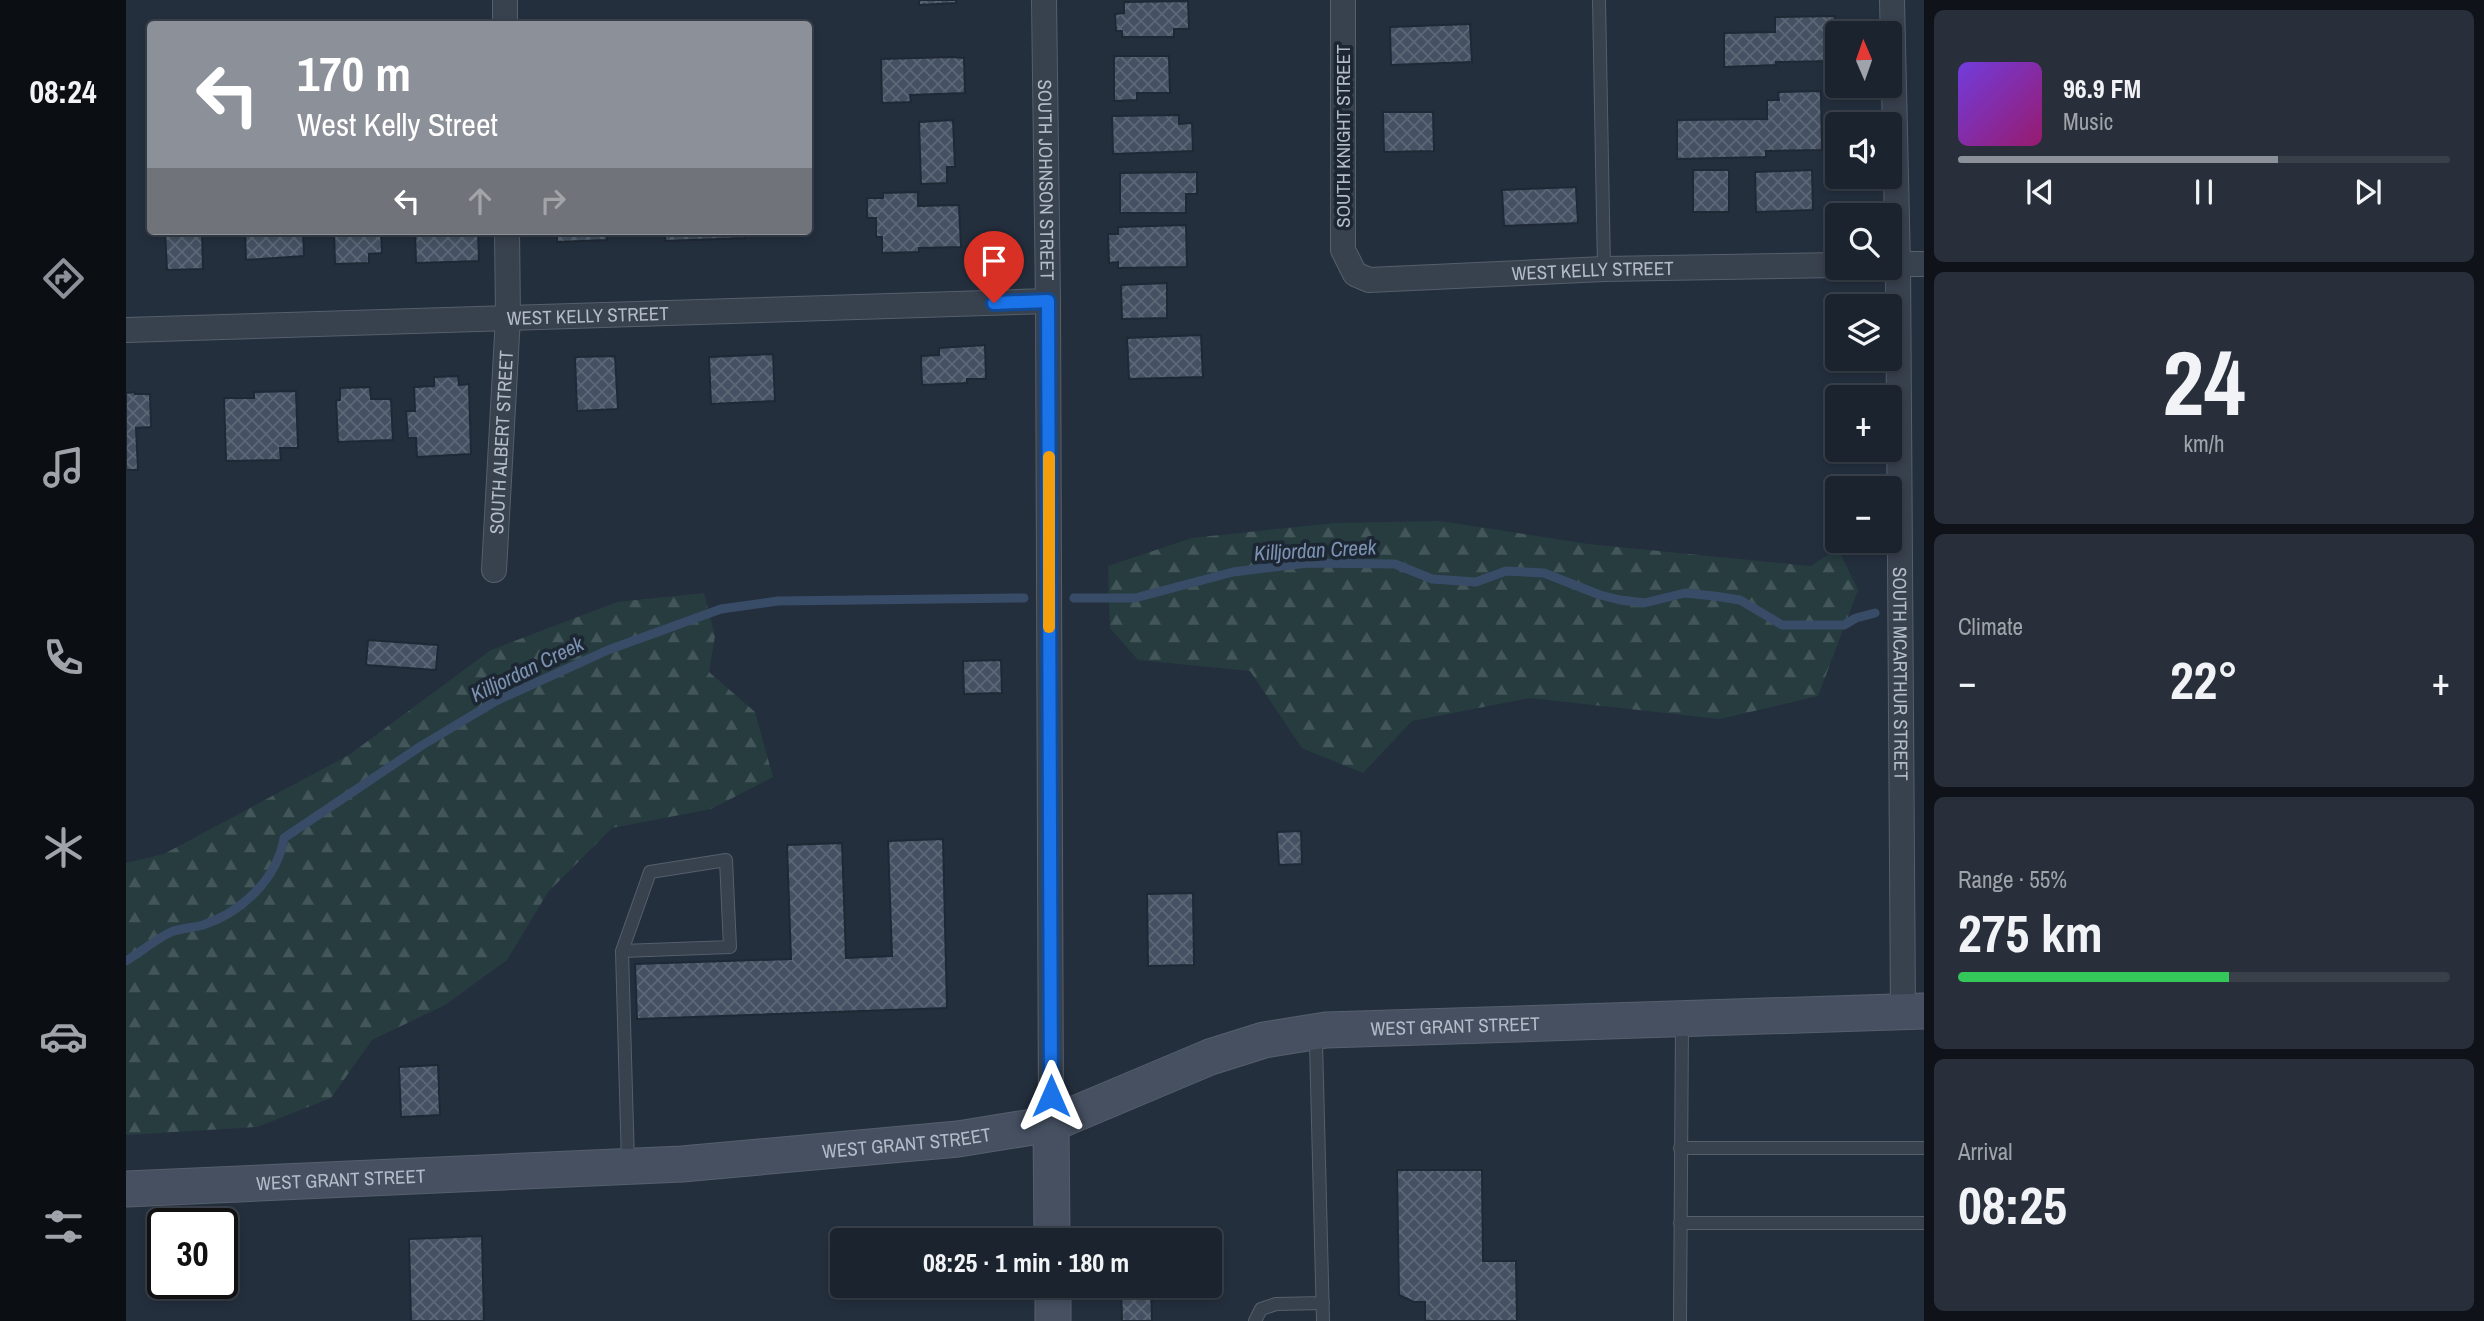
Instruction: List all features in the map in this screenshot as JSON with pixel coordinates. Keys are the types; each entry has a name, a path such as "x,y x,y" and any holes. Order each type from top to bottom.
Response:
{"main road":[{"name":"WEST GRANT STREET","path":"126,1188 629,1167 958,1139 1051,1124 1210,1058 1264,1040 1311,1032 1913,1011"},
{"name":"SOUTH JOHNSON STREET","path":"1051,1124 1052,1228"},
{"path":"1053,1298 1053,1321"}],"street":[{"path":"505,0 505,21"},
{"name":"SOUTH JOHNSON STREET","path":"1044,0 1048,301 1051,1124"},
{"name":"SOUTH KNIGHT STREET","path":"1343,0 1343,250 1352,271"},
{"name":"SOUTH MCARTHUR STREET","path":"1892,0 1894,203"},
{"name":"SOUTH ALBERT STREET","path":"494,570 508,317 507,235"},
{"path":"1902,264 1924,264"},
{"name":"WEST KELLY STREET","path":"1352,271 1369,280 1604,269 1825,265"},
{"name":"SOUTH MCARTHUR STREET","path":"1894,280 1913,1011"},
{"name":"WEST KELLY STREET","path":"126,330 1048,301"}],"lane":[{"path":"1599,0 1604,269"},
{"path":"622,951 730,947 726,860 650,872 622,951 629,1167"},
{"path":"1680,1321 1682,1018"},
{"path":"1311,1032 1316,1042 1323,1321"},
{"path":"1680,1148 1924,1148"},
{"path":"1680,1223 1924,1223"},
{"path":"1255,1321 1261,1309 1276,1304 1323,1303"}],"green space":[{"path":"1440,521 1588,544 1811,566 1830,553 1840,553 1858,590 1818,696 1720,719 1530,698 1412,721 1363,773 1302,748 1250,671 1138,660 1110,628 1108,566 1192,538 1335,523"},
{"path":"704,593 715,636 709,672 755,712 773,777 711,809 612,828 548,892 507,960 445,1005 372,1040 331,1098 257,1127 126,1135 126,863 164,854 349,755 491,650 617,602"}],"building":[{"path":"919,0 956,0 956,3 919,5"},
{"path":"1188,1 1189,29 1174,29 1174,37 1122,37 1122,31 1116,31 1115,14 1124,13 1124,2"},
{"path":"1835,16 1835,21 1825,21 1825,61 1724,67 1724,33 1775,32 1775,17"},
{"path":"1470,24 1472,62 1391,65 1390,27"},
{"path":"1114,56 1169,56 1170,93 1137,93 1137,100 1114,101"},
{"path":"964,58 965,93 910,95 911,102 882,103 881,59"},
{"path":"1821,91 1822,150 1766,151 1766,157 1677,159 1677,120 1767,119 1767,100 1779,100 1778,92"},
{"path":"1383,112 1433,112 1434,151 1384,152"},
{"path":"1179,115 1179,124 1192,123 1193,151 1113,154 1112,116"},
{"path":"953,120 955,167 947,167 947,183 921,184 919,122"},
{"path":"1693,170 1729,170 1729,212 1693,212"},
{"path":"1812,170 1813,210 1756,212 1755,172"},
{"path":"1197,172 1197,194 1186,194 1186,213 1120,213 1120,173"},
{"path":"1576,187 1578,223 1504,226 1502,190"},
{"path":"918,192 918,206 959,205 961,247 919,248 919,252 882,253 882,237 876,237 876,218 867,218 867,198 883,198 883,193"},
{"path":"1186,225 1187,267 1118,268 1118,262 1109,263 1108,234 1118,234 1118,227"},
{"path":"165,235 202,235 203,269 167,270"},
{"path":"245,235 303,235 304,256 246,260"},
{"path":"334,235 381,235 382,253 369,254 369,263 335,264"},
{"path":"415,235 478,235 479,261 416,263"},
{"path":"557,235 606,235 607,240 557,242"},
{"path":"665,235 745,235 745,238 665,241"},
{"path":"1167,283 1167,318 1122,319 1121,285"},
{"path":"1201,335 1203,377 1129,379 1127,338"},
{"path":"985,345 986,379 967,379 967,383 922,385 921,356 939,355 939,348"},
{"path":"773,354 775,401 711,404 709,357"},
{"path":"615,356 618,409 577,411 575,357"},
{"path":"458,376 459,385 469,384 471,454 417,457 416,438 408,438 406,411 415,411 414,387 434,386 434,377"},
{"path":"370,387 371,399 391,399 393,440 338,442 336,400 340,400 340,388"},
{"path":"296,391 298,448 280,448 281,460 226,461 224,398 254,398 254,392"},
{"path":"126,393 150,394 151,427 136,428 138,470 126,470"},
{"path":"368,640 438,645 436,670 366,665"},
{"path":"1001,660 1002,693 964,694 963,661"},
{"path":"1301,831 1302,864 1279,865 1277,832"},
{"path":"943,839 947,1008 637,1019 635,964 791,959 787,845 842,843 846,958 892,956 888,841"},
{"path":"1193,893 1194,965 1148,966 1147,894"},
{"path":"438,1065 440,1115 401,1117 399,1067"},
{"path":"1397,1170 1482,1170 1483,1261 1516,1261 1517,1321 1425,1321 1425,1302 1414,1302 1399,1295"},
{"path":"482,1236 484,1321 411,1321 409,1239"},
{"path":"1121,1298 1151,1298 1152,1321 1122,1321"}],"waterway":[{"name":"Killjordan Creek","path":"1074,598 1135,598 1233,572 1308,563 1395,564 1432,579 1476,582 1506,571 1544,573 1600,595 1644,603 1685,593 1740,600 1782,625 1844,625 1856,618 1875,613"},
{"name":"Killjordan Creek","path":"126,961 171,932 203,925 244,903 266,880 274,867 284,838 421,746 496,701 608,650 721,609 778,601 1024,598"}],"slow traffic":[{"path":"1049,457 1049,627"}],"route":[{"path":"994,303 1048,301 1051,1096"}]}
